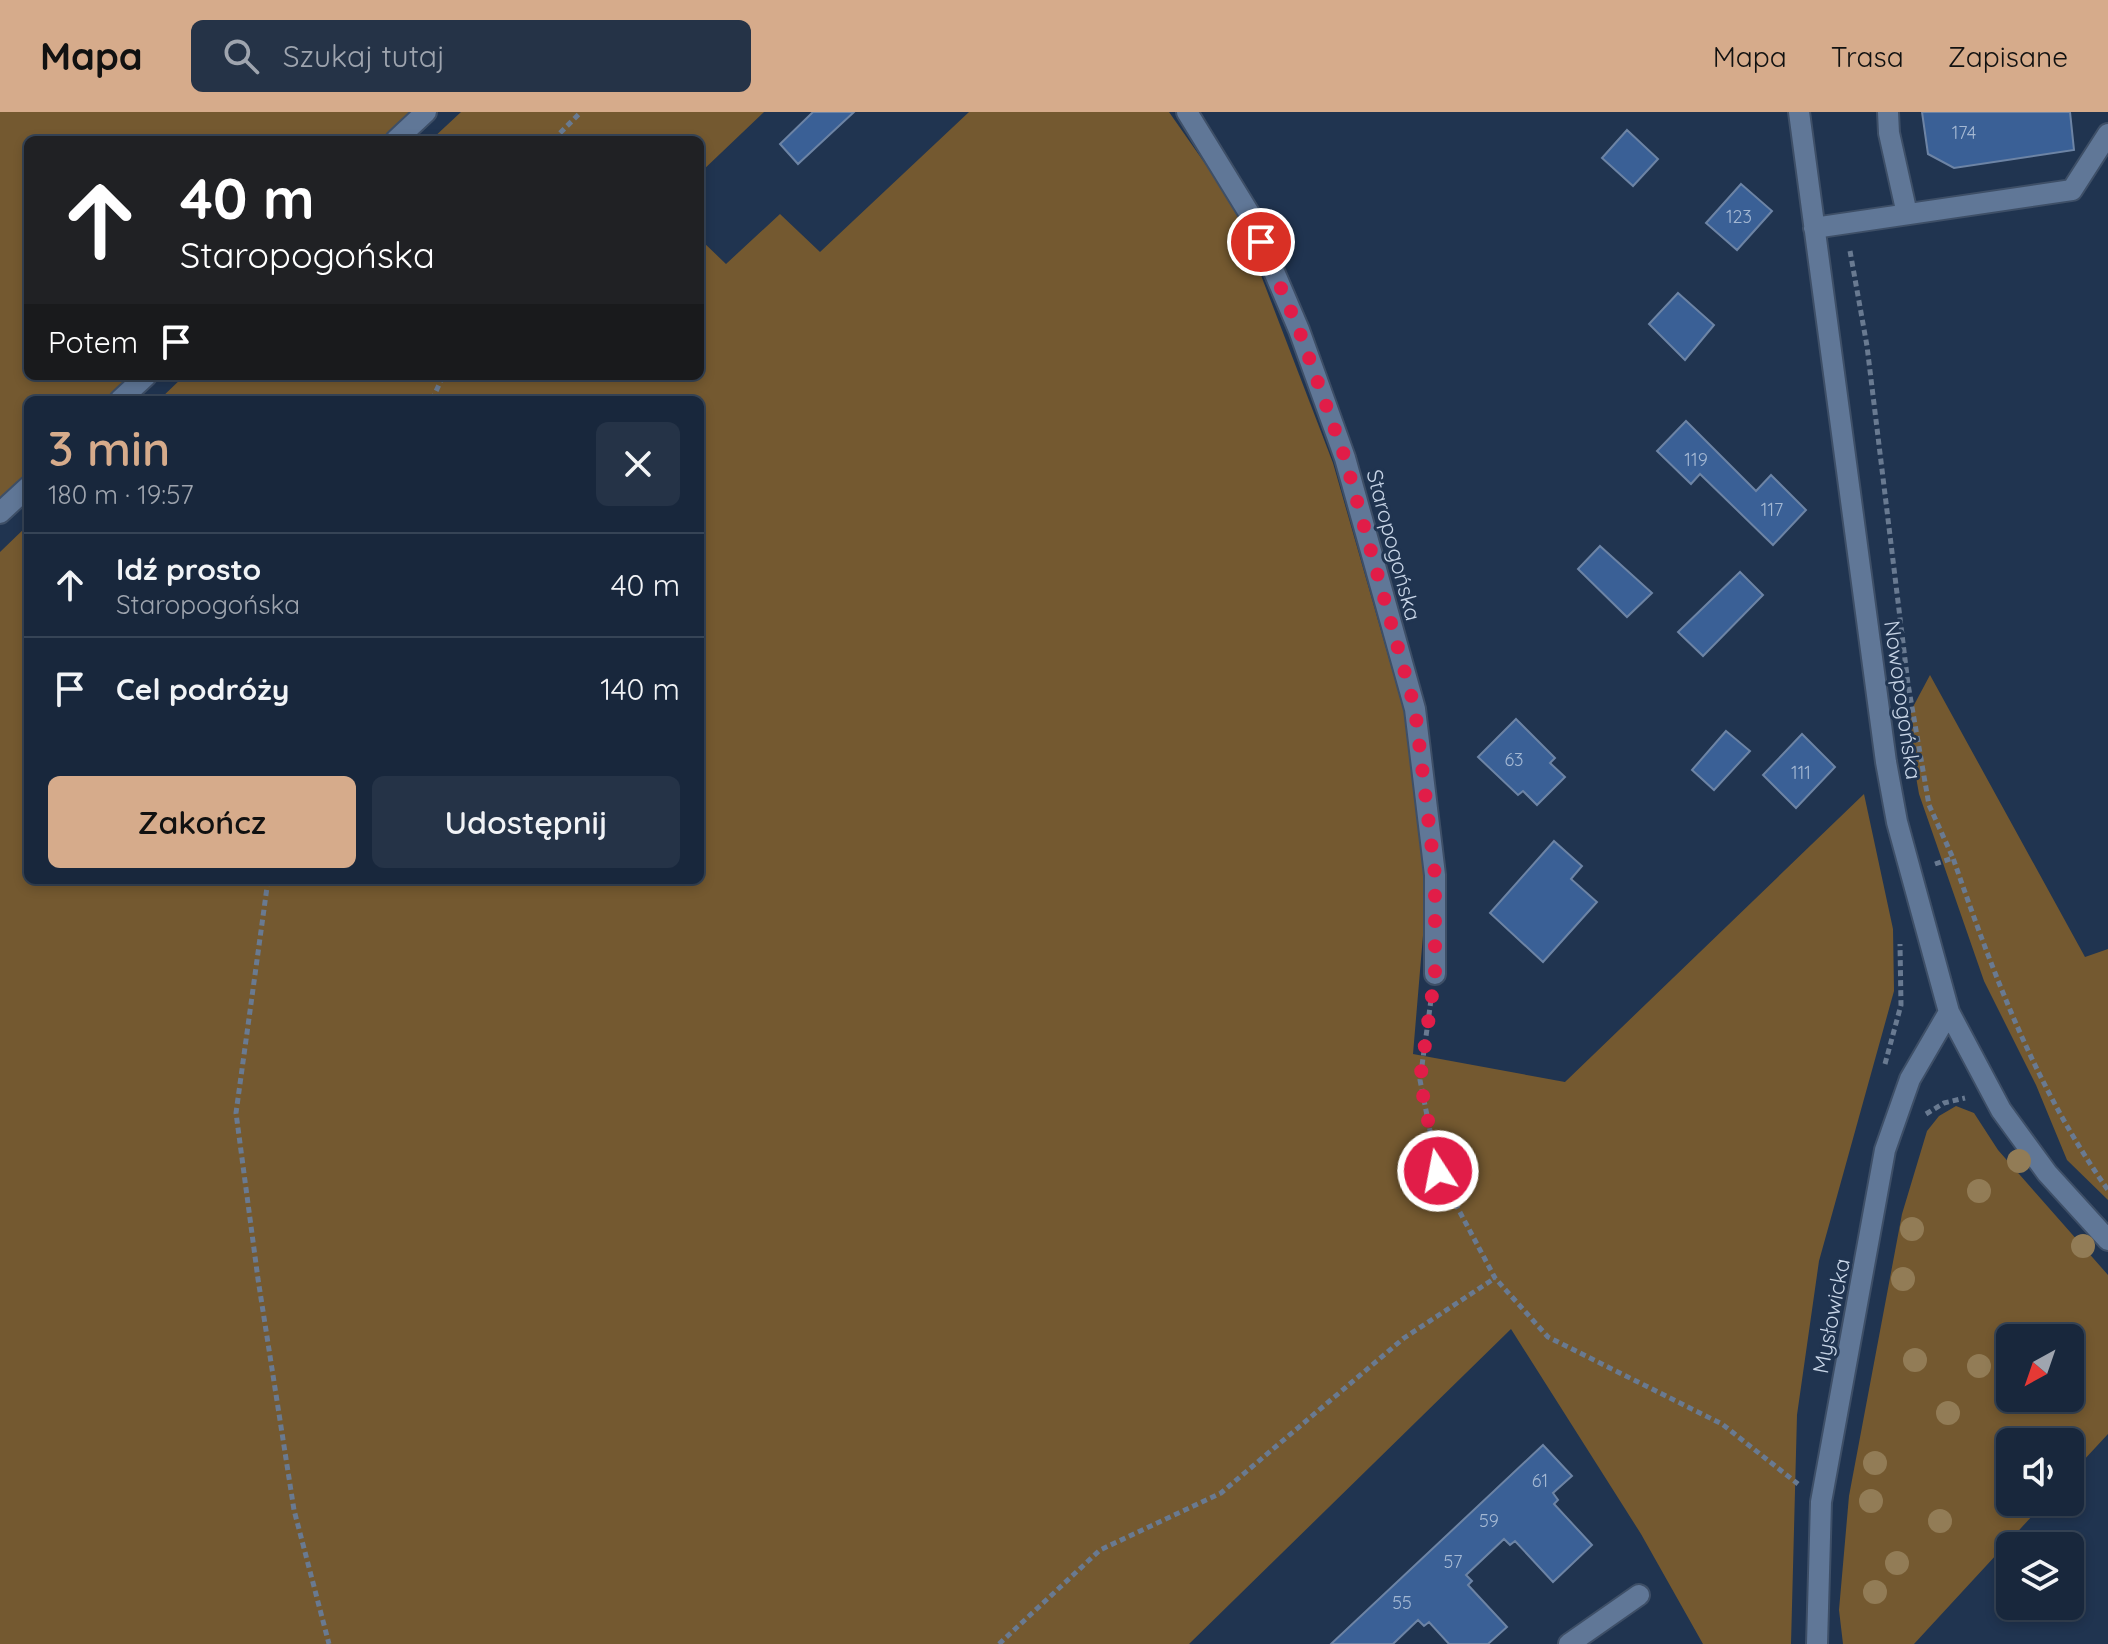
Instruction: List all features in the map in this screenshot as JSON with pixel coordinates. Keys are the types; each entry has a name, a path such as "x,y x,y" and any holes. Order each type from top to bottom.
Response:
{"street":[{"path":"400,136 426,112"},
{"name":"Staropogońska","path":"1187,112 1249,213 1299,330 1345,458 1415,709 1435,875 1435,974"},
{"name":"Nowopogońska","path":"1799,112 1886,762 1897,822 1949,1012 2001,1110 2047,1173 2108,1240"},
{"path":"1888,112 1889,133 1907,214"},
{"path":"1814,228 2072,190 2108,134"},
{"path":"124,396 142,380"},
{"path":"0,513 24,491"},
{"name":"Mysłowicka","path":"1817,1644 1821,1502 1885,1150 1910,1079 1949,1012"},
{"path":"1569,1644 1639,1595"}],"path":[{"path":"557,136 581,112"},
{"path":"1845,223 1867,346 1908,684 1929,805 2041,1082 2108,1190"},
{"path":"1911,873 1953,858"},
{"path":"267,884 236,1113 294,1510 329,1644"},
{"path":"1881,1075 1901,1005 1899,936"},
{"path":"1435,974 1420,1080 1438,1171 1495,1278 1548,1337 1722,1424 1821,1502"},
{"path":"1920,1126 1926,1114 1944,1103 1966,1098 1974,1102"},
{"path":"999,1644 1100,1550 1221,1493 1404,1338 1495,1278"}],"shaded area":[{"path":"0,112 411,112 386,136 24,136 24,380 135,380 119,396 24,396 24,488 0,511"},
{"path":"461,112 764,112 704,169 704,136 435,136"},
{"path":"969,112 1169,112 1234,205 1333,463 1404,711 1428,876 1413,1054 1565,1082 1864,794 1893,929 1894,991 1819,1261 1797,1415 1791,1644 1703,1644 1641,1534 1511,1329 1189,1644 0,1644 0,552 24,529 24,884 704,884 704,396 163,396 180,380 704,380 704,243 726,264 780,214 820,252"},
{"path":"1930,675 2085,957 2108,949 2108,1200 2067,1160 2036,1085 1984,981 1919,794 1906,720"},
{"path":"1956,1106 1974,1113 1998,1150 2108,1275 2108,1434 2084,1460 2084,1428 1996,1428 1996,1516 2032,1516 2017,1532 1996,1532 1996,1555 1914,1644 1843,1644 1839,1610 1849,1496 1902,1214 1927,1131 1939,1116"}],"building":[{"path":"813,112 854,112 798,164 780,144"},
{"path":"1922,112 2070,112 2074,150 1954,168 1928,154"},
{"path":"1627,130 1658,159 1633,186 1602,158"},
{"path":"1741,184 1772,211 1737,250 1706,223"},
{"path":"1678,293 1714,325 1685,360 1649,324"},
{"path":"1686,421 1756,491 1771,475 1806,510 1773,545 1700,474 1691,484 1657,451"},
{"path":"1600,546 1652,593 1627,617 1578,569"},
{"path":"1740,572 1763,595 1703,656 1678,632"},
{"path":"1516,719 1555,758 1550,763 1565,777 1537,805 1523,791 1518,795 1478,757"},
{"path":"1726,731 1750,751 1714,790 1692,770"},
{"path":"1802,734 1835,767 1796,808 1763,775"},
{"path":"1554,841 1582,866 1571,879 1597,902 1543,962 1490,913"},
{"path":"1543,1445 1572,1476 1553,1493 1558,1500 1554,1504 1592,1545 1553,1582 1515,1541 1510,1545 1504,1539 1466,1575 1472,1581 1468,1585 1507,1627 1488,1644 1449,1644 1429,1622 1424,1626 1418,1620 1393,1644 1331,1644"}],"route":[{"path":"1261,242 1299,330 1345,458 1415,709 1435,875 1435,974 1420,1080 1438,1171"}]}
